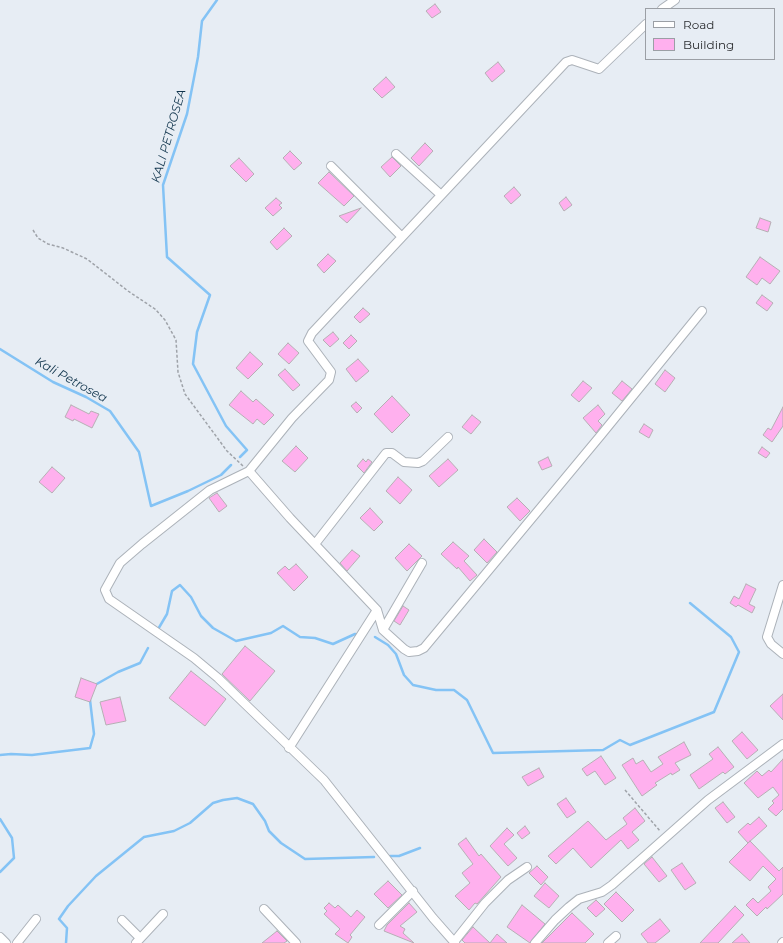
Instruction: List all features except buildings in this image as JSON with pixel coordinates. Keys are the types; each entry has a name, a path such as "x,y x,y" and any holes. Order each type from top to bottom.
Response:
{"street":[{"path":"663,8 675,0"},
{"path":"527,867 508,880 485,903 454,942 433,918 324,780 289,748 218,678 194,658 109,599 105,590 120,563 142,544 210,490 249,471 292,418 331,377 329,368 313,349 308,341 309,338 440,194 566,62 572,60 599,69 645,25"},
{"path":"396,154 440,194"},
{"path":"331,166 401,236"},
{"path":"249,471 377,610 383,630 409,652 418,652 424,648 702,311"},
{"path":"315,544 386,453 392,453 404,462 418,463 423,461 448,437"},
{"path":"383,630 422,562"},
{"path":"783,585 767,637 771,644 783,654"},
{"path":"289,748 377,610"},
{"path":"535,943 555,920 569,907 580,899 602,892 612,885 730,782 783,744"},
{"path":"379,925 413,891"},
{"path":"264,909 296,943"},
{"path":"122,920 138,940 163,914"},
{"path":"17,943 36,919"},
{"path":"608,943 616,936"},
{"path":"0,937 6,943"}],"path":[{"path":"33,230 38,238 48,244 63,248 87,259 128,291 155,309 165,320 176,340 178,372 185,394 227,451 249,471"},
{"path":"625,790 666,838"}],"waterway":[{"name":"KALI PETROSEA","path":"217,0 202,21 198,57 187,114 163,185 167,257 210,295 197,332 193,364 226,426 247,450 240,457"},
{"name":"Kali Petrosea","path":"0,349 53,382 86,397 110,411 139,452 151,506 188,491 221,475 231,465"},
{"path":"157,631 167,614 172,591 180,585 191,597 201,616 213,628 236,641 271,633 283,626 300,637 315,638 333,644 355,634 359,635"},
{"path":"375,637 388,645 396,654 404,675 413,685 436,690 454,690 467,700 493,753 603,750 620,740 630,745 714,712 739,652 731,637 690,603"},
{"path":"95,685 118,672 140,663 148,648"},
{"path":"0,755 32,755 90,748 94,734 90,700"},
{"path":"66,943 67,928 59,919 68,906 96,876 144,837 174,831 190,823 213,803 223,800 237,798 253,804 265,821 269,831 281,843 305,859 374,857"},
{"path":"0,819 12,838 14,858 0,872"},
{"path":"390,856 399,856 420,848"}]}
